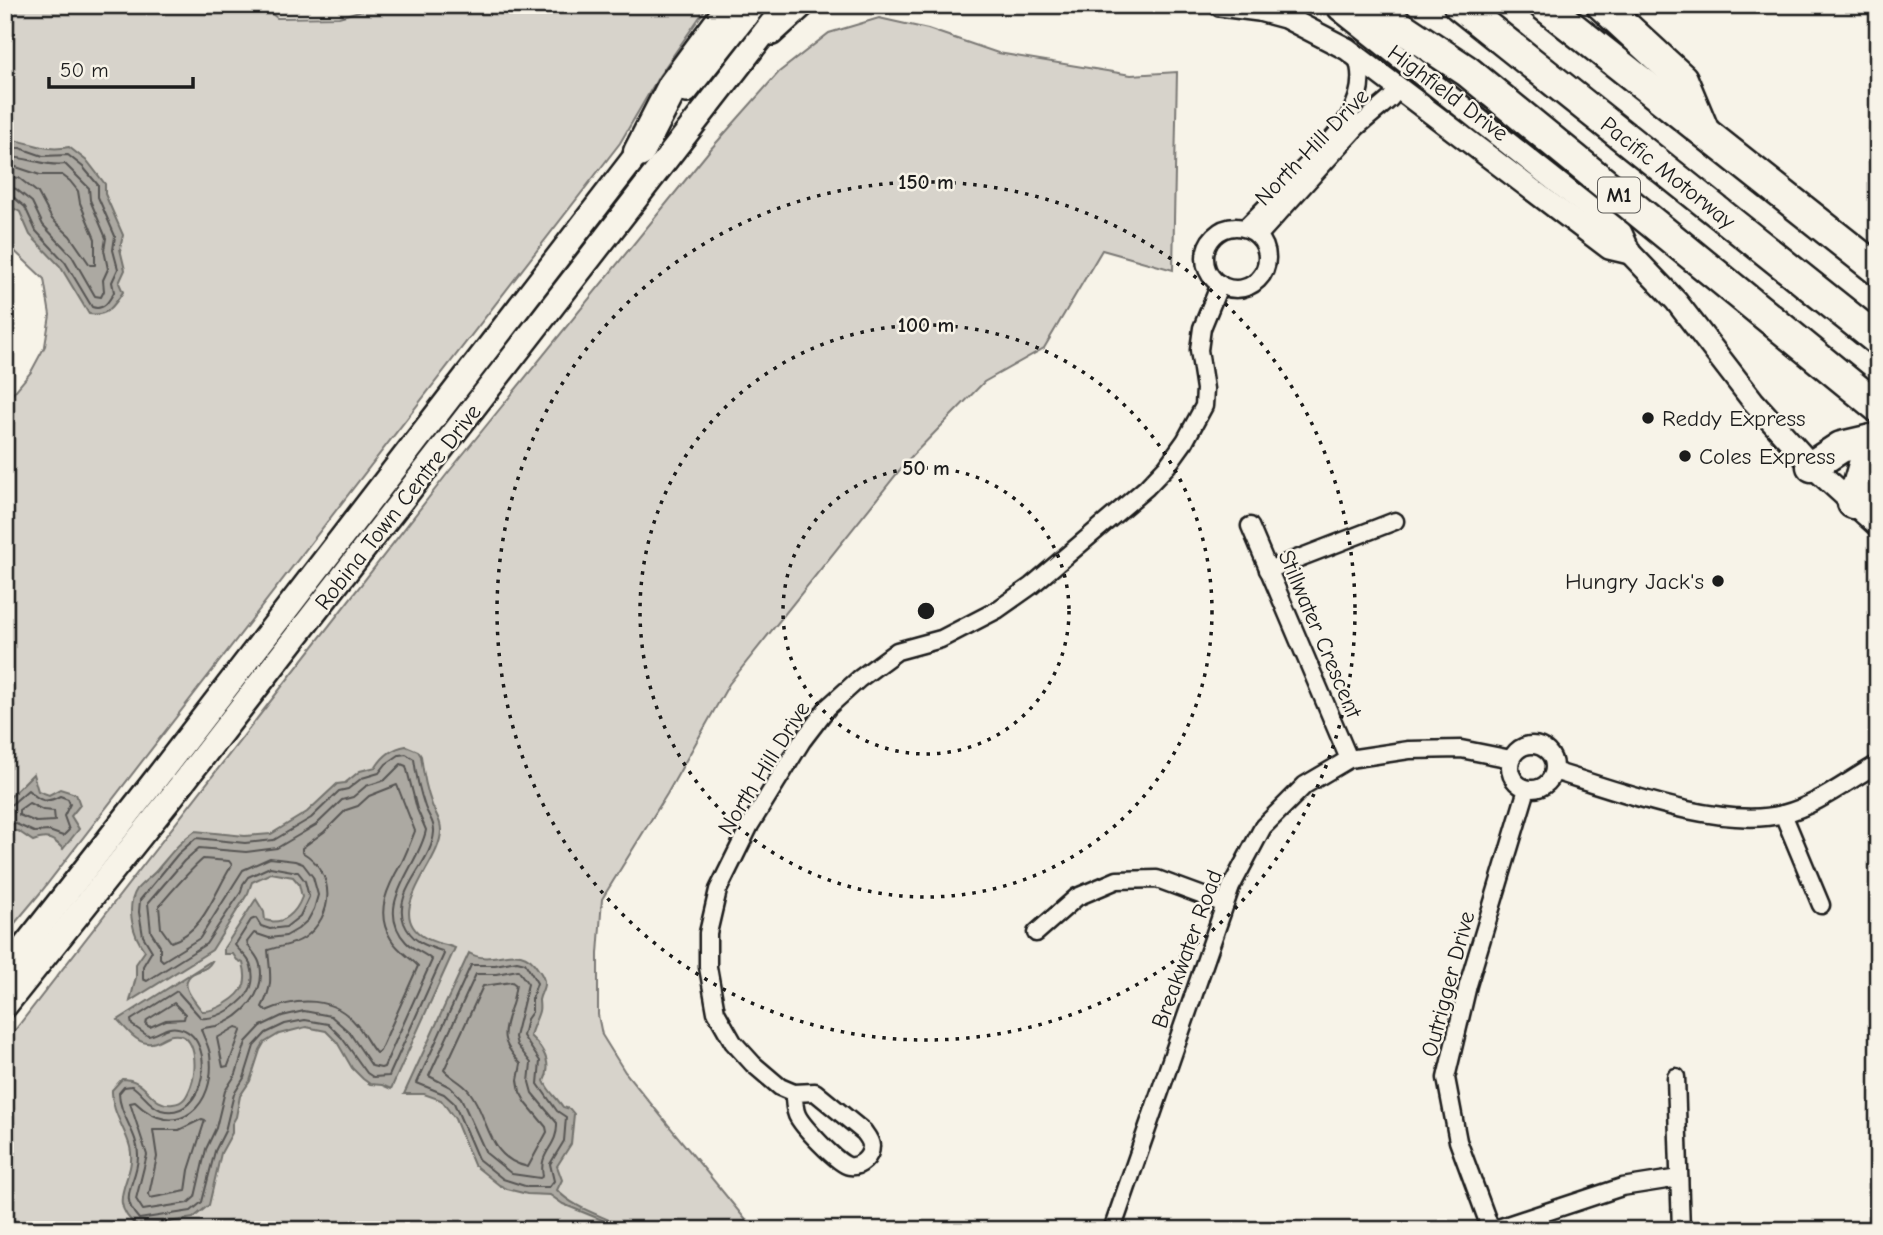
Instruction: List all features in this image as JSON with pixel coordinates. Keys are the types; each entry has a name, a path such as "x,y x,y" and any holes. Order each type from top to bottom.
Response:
{"highway":[{"path":"639,152 673,86 733,5"},
{"name":"M1","path":"1347,5 1395,23 1467,71 1878,407"},
{"name":"Pacific Motorway","path":"1459,5 1878,340"},
{"path":"1544,5 1878,270"},
{"path":"1602,5 1682,79 1703,130"},
{"path":"1812,466 1840,447 1874,441 1853,503"}],"main road":[{"name":"Robina Town Centre Drive","path":"5,971 754,5"},
{"name":"Robina Town Centre Drive","path":"5,1006 170,799 786,5"}],"street":[{"path":"744,60 804,5"},
{"name":"Highfield Drive","path":"1220,5 1259,10 1285,17 1356,55 1609,248 1630,253"},
{"name":"Highfield Drive","path":"1334,5 1621,233 1630,253 1676,300 1754,401 1812,466 1878,526"},
{"path":"1393,51 1399,79 1398,89"},
{"name":"North Hill Drive","path":"1252,232 1347,120 1360,88 1356,55"},
{"name":"North Hill Drive","path":"1252,232 1398,89"},
{"name":"North Hill Drive","path":"1225,229 1252,232 1266,248 1268,261 1258,280 1243,288 1228,288 1220,284 1210,274 1206,264 1209,243 1225,229"},
{"name":"North Hill Drive","path":"794,1093 799,1118 835,1158 848,1166 854,1166 868,1157 872,1147 864,1132 814,1092 794,1093 780,1087 753,1065 733,1042 716,1012 708,967 708,933 718,890 750,825 802,741 828,707 859,679 897,651 941,639 997,610 1042,577 1146,488 1167,466 1185,441 1204,406 1205,389 1199,350 1202,328 1220,284"},
{"path":"1268,570 1395,520"},
{"name":"Stillwater Crescent","path":"1250,526 1349,759"},
{"path":"1536,745 1549,754 1554,771 1541,788 1527,789 1516,783 1512,777 1511,759 1521,748 1536,745"},
{"name":"Breakwater Road","path":"1112,1230 1231,887 1263,827 1305,785 1349,759 1409,750 1461,749 1511,759"},
{"path":"1554,771 1646,800 1746,818 1783,814 1834,791 1875,764"},
{"name":"Outrigger Drive","path":"1491,1230 1458,1141 1446,1077 1468,985 1527,789"},
{"path":"1783,814 1821,905"},
{"path":"1037,933 1077,897 1117,880 1157,879 1225,904"},
{"path":"1676,1077 1681,1230"},
{"path":"1491,1230 1622,1187 1679,1178"}],"shaded area":[{"path":"5,5 261,5 277,18 339,17 379,5 708,5 659,76 620,143 5,935 5,403 31,372 45,346 50,315 44,279 5,242"},
{"path":"879,18 928,29 998,53 1131,75 1177,72 1173,270 1102,250 1044,348 984,382 907,461 729,684 667,794 602,899 598,954 598,1015 602,1035 625,1072 754,1230 5,1230 5,1043 447,474 709,151 779,72 829,33"}],"water":[{"path":"13,140 47,148 69,147 88,162 105,184 105,194 123,235 120,249 125,270 119,283 123,292 105,312 89,314 60,266 30,235 20,212 5,199 5,142"},
{"path":"406,746 418,751 421,756 428,793 441,830 433,857 411,900 409,914 413,926 424,937 455,948 391,1089 370,1084 363,1079 326,1031 306,1027 279,1034 264,1043 250,1081 240,1096 232,1133 221,1153 209,1205 193,1218 138,1227 123,1207 122,1198 130,1169 130,1147 114,1105 112,1090 122,1079 131,1080 165,1104 180,1102 190,1090 194,1053 187,1039 181,1035 172,1035 154,1043 143,1042 118,1020 211,961 206,968 189,977 187,987 202,1011 226,1003 241,990 245,974 243,963 233,954 224,954 224,948 256,899 264,912 265,920 278,921 292,913 302,897 299,884 293,877 271,873 252,882 248,893 212,950 130,1001 136,964 145,951 137,938 132,921 133,896 179,844 195,831 245,836 271,834 307,812 337,784 345,783 360,771 376,767 389,753"},
{"path":"33,774 38,791 49,795 60,789 76,794 80,805 71,816 79,829 63,849 50,839 33,841 18,831 13,831 5,823 5,802"},
{"path":"469,953 479,957 515,954 523,956 531,960 541,974 544,986 530,1036 547,1062 544,1081 546,1085 563,1107 574,1114 571,1144 557,1166 562,1180 557,1190 582,1208 629,1230 617,1230 550,1195 527,1194 499,1185 474,1165 455,1119 441,1100 424,1094 404,1094"}],"place":[{"name":"Reddy Express","path":"1648,418"},
{"name":"Coles Express","path":"1685,456"},
{"name":"Hungry Jack's","path":"1718,581"}]}
